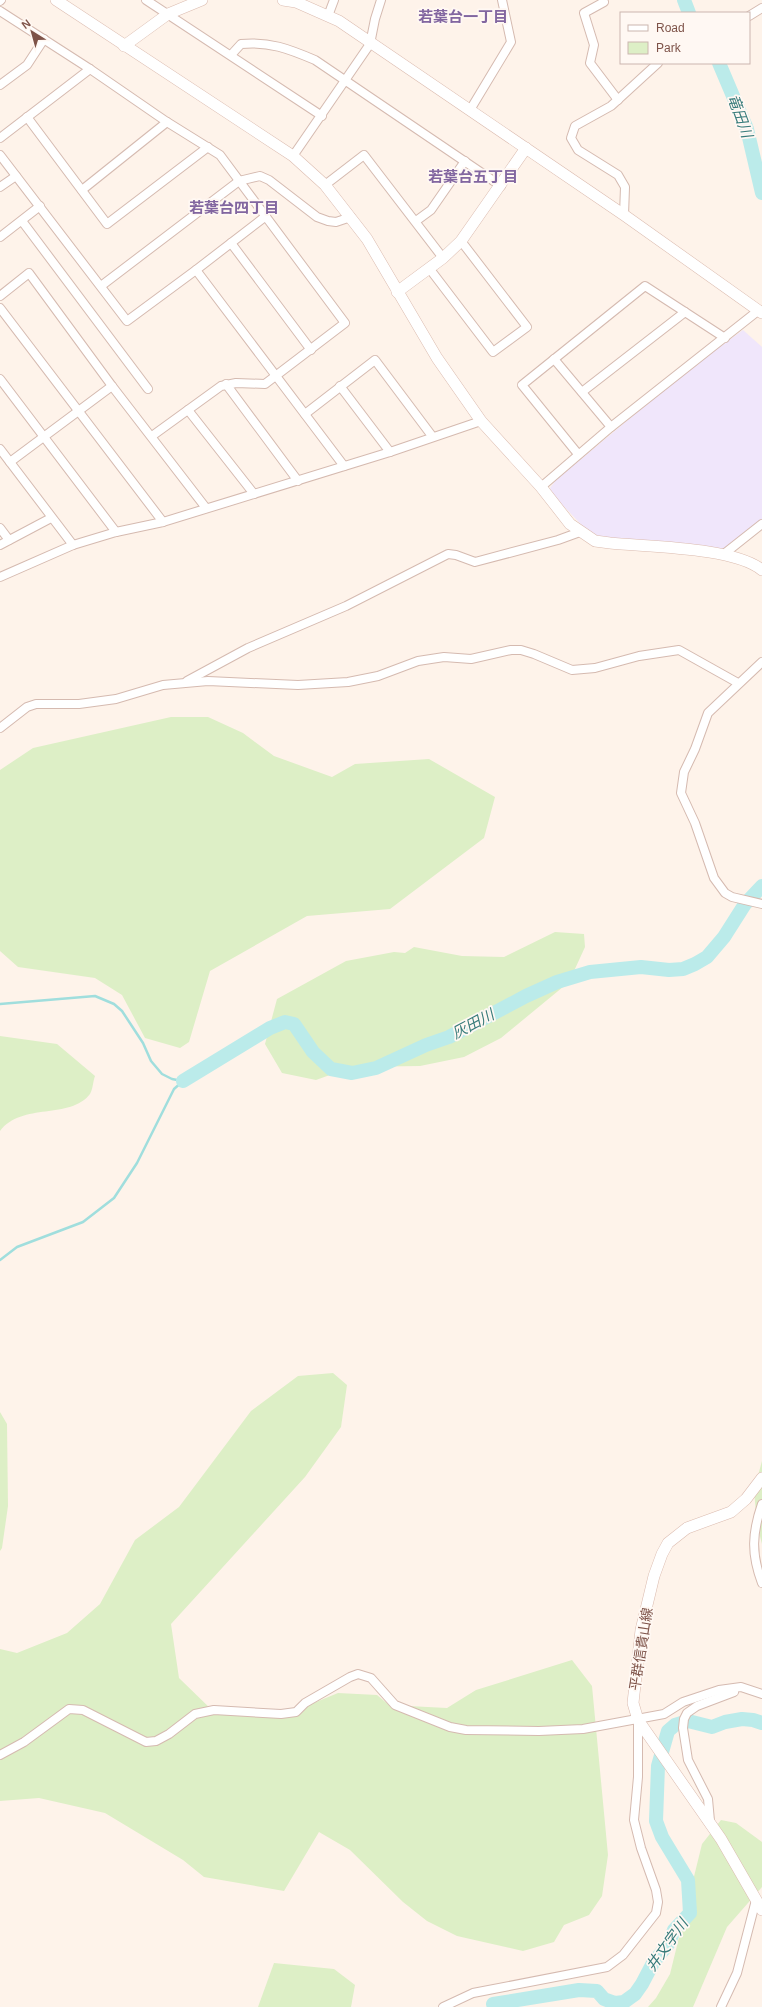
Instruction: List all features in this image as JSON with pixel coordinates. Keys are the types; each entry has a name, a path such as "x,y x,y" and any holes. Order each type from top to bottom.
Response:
{"street":[{"path":"56,0 293,156 324,185 367,239 437,358 481,421 541,487 570,524 595,541 724,554 754,564 762,570"},
{"path":"146,0 322,116"},
{"path":"124,46 168,14 202,0"},
{"path":"282,0 296,2 339,21 370,44 624,215 760,311 578,454 541,487"},
{"path":"328,16 334,0"},
{"path":"293,156 322,116 370,44 375,18 381,0"},
{"path":"470,110 511,42 502,0"},
{"path":"603,0 604,2 584,13 594,45 590,63 618,100"},
{"path":"750,15 762,8"},
{"path":"0,11 90,69 167,122 220,154 345,323 265,384 226,384 152,436"},
{"path":"0,85 27,65 44,39"},
{"path":"231,55 241,44 259,42 282,47 315,60 502,186"},
{"path":"624,215 625,187 618,175 578,150 571,138 575,126 611,106 657,64"},
{"path":"0,138 90,69"},
{"path":"27,117 107,224 208,147"},
{"path":"82,190 167,122"},
{"path":"397,292 443,258 461,242 502,186 526,148"},
{"path":"0,155 127,321 266,216"},
{"path":"324,185 364,155 443,258"},
{"path":"416,221 431,210 465,161"},
{"path":"0,187 16,176"},
{"path":"101,286 239,181 260,176 269,180 317,217 336,222 351,217"},
{"path":"0,237 40,206"},
{"path":"22,221 148,389"},
{"path":"429,268 493,352 527,327 461,242"},
{"path":"231,243 311,350"},
{"path":"196,270 344,466"},
{"path":"0,296 29,273 112,386 206,508"},
{"path":"578,454 522,385 645,286 725,338"},
{"path":"0,308 163,522"},
{"path":"582,392 685,312"},
{"path":"554,359 612,427"},
{"path":"305,414 375,360 432,436"},
{"path":"0,379 116,532"},
{"path":"226,384 298,480"},
{"path":"10,462 112,386"},
{"path":"340,386 390,452"},
{"path":"188,410 254,494"},
{"path":"0,577 73,544 116,532 163,522 390,452 432,436 481,421"},
{"path":"0,449 51,518 73,544"},
{"path":"0,545 51,518"},
{"path":"724,554 762,524"},
{"path":"0,528 9,540"},
{"path":"183,684 248,648 346,606 448,554 456,555 475,562 558,540 580,532"},
{"path":"0,728 27,707 36,704 79,704 116,699 163,685 208,681 298,685 348,682 378,676 418,661 444,657 471,658 511,650 521,650 534,654 572,670 595,668 639,656 679,650 738,683"},
{"path":"762,662 738,683 708,713 695,749 684,772 681,793 695,823 714,878 724,893 732,897 762,904"},
{"name":"平群信貴山線","path":"762,1478 746,1500 731,1512 687,1528 668,1543 662,1554 654,1576 640,1630 633,1703 638,1720 710,1821 762,1910"},
{"path":"762,1504 754,1532 753,1542 757,1569 762,1583"},
{"path":"0,1755 24,1742 69,1709 83,1710 146,1742 156,1741 195,1714 208,1711 231,1710 281,1714 296,1712 305,1703 350,1677 358,1674 371,1678 395,1705 450,1727 466,1730 539,1731 583,1729 664,1714 682,1702 719,1690 741,1686 762,1694"},
{"path":"710,1821 708,1799 688,1760 683,1728 684,1719 687,1713 697,1706 724,1695 748,1689"},
{"path":"443,2007 472,1993 607,1966 623,1955 656,1913 658,1902 656,1890 641,1848 634,1820 638,1777 638,1720"},
{"path":"722,2007 737,1973 756,1900"}],"shaded area":[{"path":"743,330 762,347 762,522 727,549 594,538 554,496 550,488 556,480 688,370"}],"green space":[{"path":"171,717 208,717 243,733 274,756 332,777 355,764 429,759 495,797 484,838 390,909 307,916 210,971 189,1042 180,1048 145,1038 122,995 95,978 18,967 0,951 0,770 33,748"},
{"path":"555,932 584,934 585,947 569,982 501,1038 464,1057 420,1066 352,1067 316,1080 282,1073 265,1044 277,999 346,961 394,952 405,953 414,947 462,956 504,957"},
{"path":"0,1036 57,1044 95,1076 90,1094 81,1102 71,1107 33,1113 21,1117 9,1122 0,1131"},
{"path":"333,1373 347,1385 341,1427 305,1477 171,1624 179,1678 214,1712 282,1716 338,1693 377,1695 389,1705 447,1708 476,1690 572,1660 592,1686 608,1855 602,1896 589,1915 564,1925 554,1942 523,1951 457,1936 427,1921 403,1902 350,1850 319,1832 284,1891 204,1877 183,1860 105,1813 39,1798 0,1801 0,1649 17,1653 67,1633 100,1604 135,1540 179,1507 251,1411 298,1376"},
{"path":"0,1412 7,1424 8,1506 2,1548 0,1551"},
{"path":"762,1461 762,1544 757,1525 754,1490"},
{"path":"721,1820 736,1823 762,1842 762,1887 727,1927 693,2007 648,2007 656,1998 670,1974 702,1844"},
{"path":"274,1963 334,1969 355,1985 351,2007 258,2007"}],"waterway":[{"name":"竜田川","path":"684,0 689,12"},
{"name":"竜田川","path":"719,64 747,129 762,193"},
{"name":"灰田川","path":"183,1081 270,1028 285,1022 294,1024 313,1052 331,1069 352,1073 376,1068 426,1045 449,1037 526,996 557,982 590,972 641,967 669,970 683,969 707,957 724,937 745,904 762,886"},
{"path":"0,1004 95,996 114,1004 122,1011 143,1043 151,1061 162,1074 172,1079 182,1081"},
{"path":"0,1260 17,1247 83,1222 114,1198 137,1163 174,1089 183,1081"},
{"name":"井文字川","path":"493,2004 579,1990 597,1991 604,1999 615,2003 624,2002 635,1994 653,1963 669,1943 674,1930 690,1913 688,1880 662,1837 656,1821 658,1766 668,1731 675,1725 688,1721 712,1727 725,1722 742,1719 762,1723"}],"district":[{"name":"若葉台一丁目","path":"463,17"},
{"name":"若葉台五丁目","path":"473,177"},
{"name":"若葉台四丁目","path":"234,208"}]}
